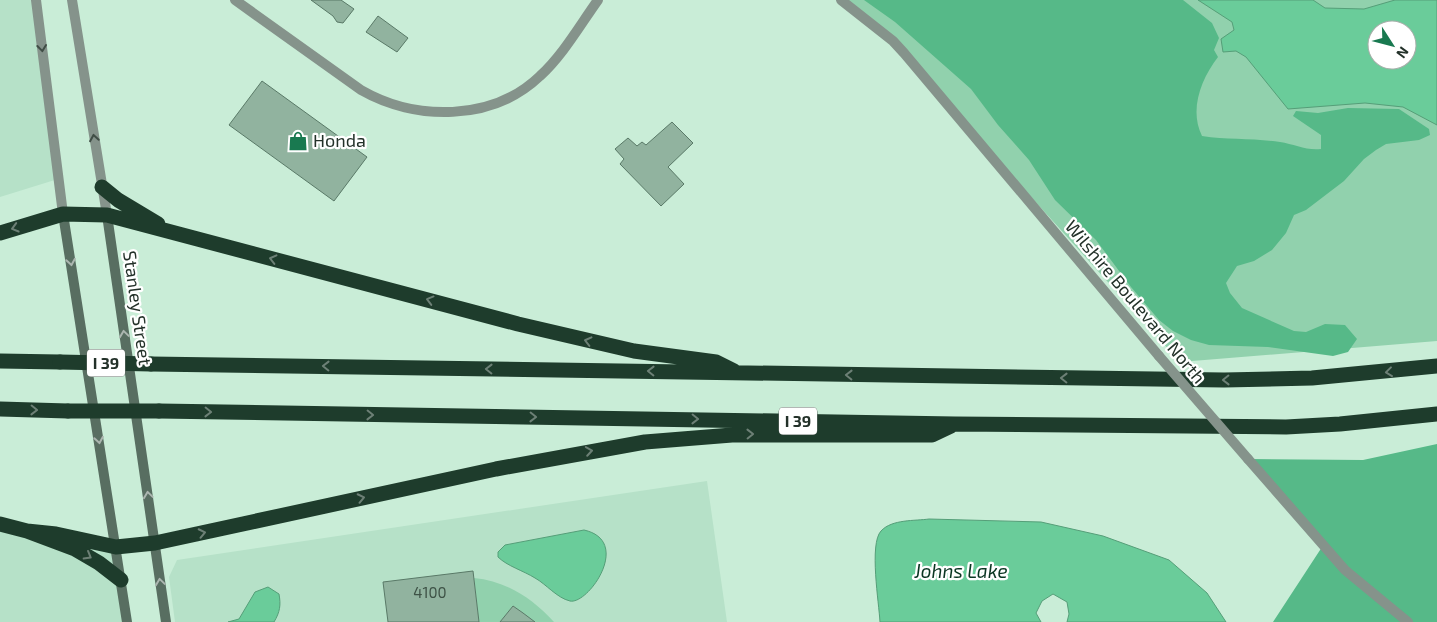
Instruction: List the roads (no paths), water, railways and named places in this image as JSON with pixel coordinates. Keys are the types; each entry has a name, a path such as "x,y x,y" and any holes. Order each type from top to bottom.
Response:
{"highway":[{"path":"102,186 118,200 175,233"},
{"path":"0,233 63,214 107,215 518,324 634,351 716,362 737,373"},
{"name":"I 39","path":"0,361 1224,380 1312,378 1384,373 1437,366"},
{"name":"I 39","path":"0,409 954,424 1286,427 1349,424 1437,414"},
{"path":"27,531 56,534 116,548 154,543 496,469 645,442 732,435 932,434 954,424"},
{"path":"0,524 27,531 87,555 121,580"}],"main road":[{"path":"63,214 127,622"},
{"name":"Stanley Street","path":"107,215 166,622"}],"street":[{"path":"36,0 63,214"},
{"name":"Stanley Street","path":"72,0 107,215"},
{"path":"234,0 361,90 382,102 403,109 456,112 486,107 513,96 539,77 557,57 598,0"},
{"name":"Wilshire Boulevard North","path":"841,0 893,41 904,53 1159,356 1345,570 1408,622"}],"water":[{"path":"1198,0 1313,0 1325,8 1364,9 1395,0 1437,0 1437,125 1403,107 1365,103 1288,109 1246,57 1236,51 1223,52 1221,39 1234,30 1232,22"},
{"name":"Johns Lake","path":"929,519 1041,522 1103,536 1169,560 1207,593 1226,622 1067,622 1069,614 1067,602 1053,594 1042,601 1036,613 1041,622 880,622 875,560 877,538 881,531 891,524"},
{"path":"584,530 598,536 605,546 606,558 602,571 595,583 578,600 570,601 561,597 531,575 498,557 498,552 505,545"},
{"path":"268,587 279,594 280,608 274,622 228,622 239,619 255,592"}],"place":[{"name":"Honda","path":"298,141"}]}
